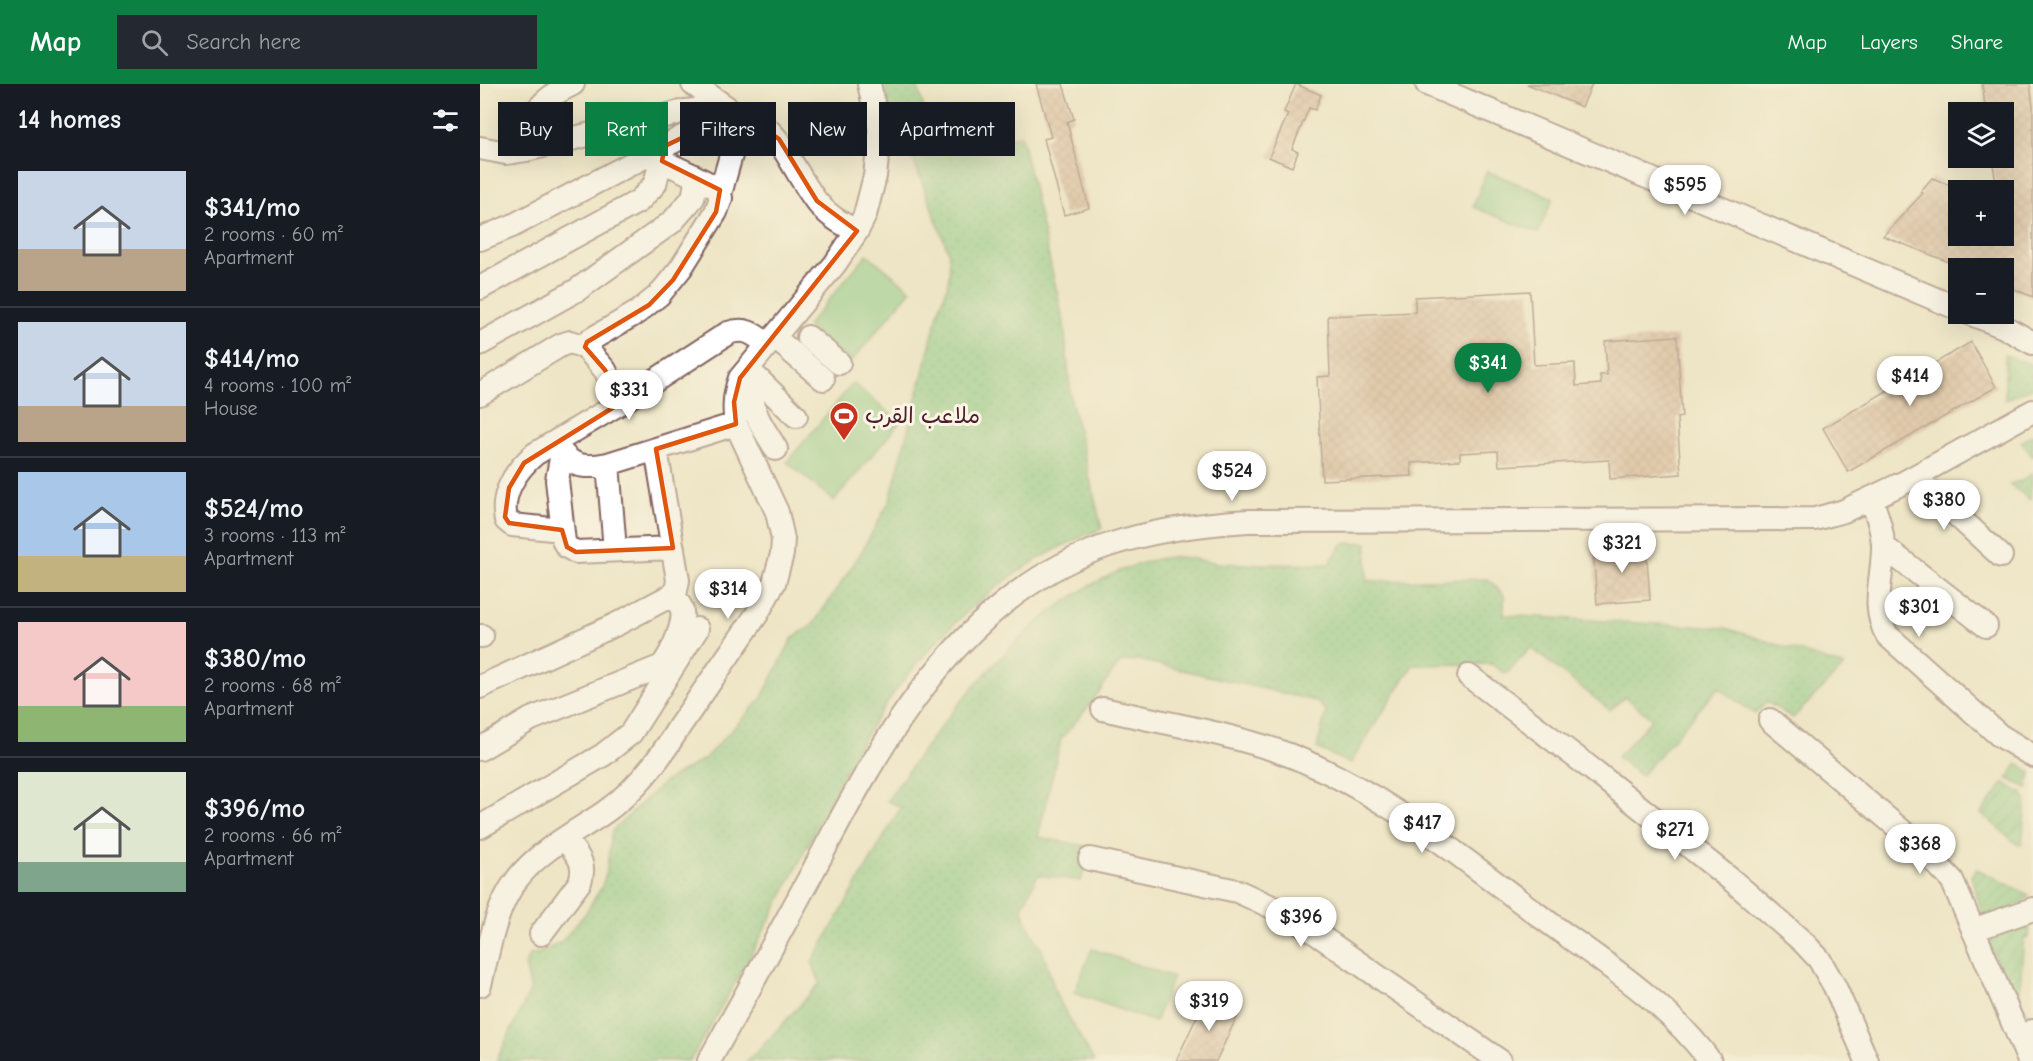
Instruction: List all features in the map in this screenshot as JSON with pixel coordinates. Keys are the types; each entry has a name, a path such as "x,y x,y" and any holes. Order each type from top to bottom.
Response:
{"main road":[{"path":"2030,1061 2033,1034"}],"street":[{"path":"542,102 573,84"},
{"path":"693,84 717,102"},
{"path":"776,448 755,413 754,375 771,341 835,264 857,231 870,197 880,132 869,84"},
{"path":"1427,84 1948,304"},
{"path":"573,138 680,112"},
{"path":"776,136 816,201 830,215 857,231"},
{"path":"480,148 498,152"},
{"path":"480,239 659,156"},
{"path":"480,288 639,201 655,184 662,156"},
{"path":"666,156 692,175 717,188 720,194"},
{"path":"585,346 590,340 649,305 673,280 716,212 720,202 727,156"},
{"path":"480,344 577,290 672,222 693,198 696,183 692,175"},
{"path":"1996,324 2033,343"},
{"path":"2004,327 2033,333"},
{"path":"562,530 512,525 505,517 506,504 515,475 530,459 558,448 622,402 728,333 751,331 771,341 818,375 833,358 808,337"},
{"path":"480,394 561,345 570,342 585,346 605,370 622,402"},
{"path":"754,375 796,416"},
{"path":"480,985 500,913 517,878 533,862 616,803 655,763 757,614 774,583 782,554 781,525 736,424 734,413 735,394 740,378 754,375"},
{"path":"709,1061 867,770 906,710 946,660 987,618 1033,582 1083,555 1137,537 1222,522 1799,520 1831,515 1870,499 1915,477 2033,411"},
{"path":"558,448 581,467 591,467 608,464 736,424"},
{"path":"558,448 556,480 562,530 567,547 576,552 673,548"},
{"path":"480,687 617,624 676,591 678,580 656,449"},
{"path":"608,464 615,550"},
{"path":"1915,477 2001,556"},
{"path":"1870,499 1879,520 1883,546 1877,609 1887,635 1999,735 2033,756"},
{"path":"1883,546 1986,626"},
{"path":"665,670 682,622 681,607 672,595"},
{"path":"480,827 603,755 631,733 665,670 697,629"},
{"path":"480,748 531,719 665,670"},
{"path":"1469,676 1699,854 1803,942 1819,959 1835,987 1867,1061"},
{"path":"1103,709 1238,740 1287,754 1366,793 1415,824 1671,1015 1710,1061"},
{"path":"1770,720 1920,846 1952,880 2030,1061"},
{"path":"541,934 580,882 583,872 580,859 565,839"},
{"path":"1090,859 1237,891 1272,907 1304,925 1500,1061"},
{"path":"1973,930 2033,909"}],"highlighted area":[{"path":"755,122 779,139 817,201 857,231 740,378 734,402 736,424 656,449 673,548 576,552 567,547 562,530 509,523 505,517 509,488 524,463 622,402 605,370 585,347 587,342 649,305 673,280 716,212 720,190 662,161 665,146 713,123"}],"green space":[{"path":"885,84 917,84 922,102 888,102"},
{"path":"1021,135 1064,323 1071,400 1102,529 1034,562 1003,583 945,633 895,691 849,764 759,940 690,1061 496,1061 531,989 525,965 529,955 542,952 561,942 585,914 601,888 606,874 612,831 664,782 704,759 761,699 793,637 812,626 859,556 890,500 949,279 948,251 913,159 900,156 1015,156 1015,137"},
{"path":"1487,171 1553,198 1538,233 1473,207"},
{"name":"ملاعب القرب","path":"867,254 911,290 851,362 807,326"},
{"path":"2005,355 2033,365 2033,387 2005,400"},
{"name":"ملاعب القرب","path":"853,383 900,422 834,501 787,462"},
{"path":"2033,434 2033,457 2021,442"},
{"path":"2033,473 2030,500 2010,484 2022,481"},
{"path":"1343,543 1367,543 1367,581 1488,579 1504,595 1504,615 1726,628 1844,666 1793,718 1767,702 1755,714 1718,688 1641,776 1617,757 1652,719 1625,697 1610,710 1531,648 1506,674 1491,664 1413,665 1350,764 1317,748 1326,711 1316,701 1139,660 1120,662 1089,706 1061,739 1038,837 1091,847 1081,881 1038,875 1022,908 1028,925 1043,952 1057,997 1094,1061 746,1061 760,1049 820,983 812,962 901,807 887,801 973,687 1007,650 1044,617 1083,590 1125,569 1169,557 1233,564 1329,564"},
{"path":"2018,763 2031,773 2027,788 2007,779"},
{"path":"2004,783 2023,794 2026,800 2022,845 2018,845 1981,813"},
{"path":"1977,869 2029,895 2023,903 1984,919 1971,876"},
{"path":"2030,919 2029,938 2024,938 2019,998 2028,1014 2025,1026 2010,1007 2011,990 1984,935"},
{"path":"1092,949 1173,977 1155,1022 1074,993"}],"building":[{"path":"1036,84 1063,84 1074,119 1067,122 1089,208 1064,215 1044,139 1051,137"},
{"path":"1296,84 1321,95 1315,110 1309,108 1292,149 1298,152 1292,167 1269,157 1288,114 1284,112"},
{"path":"1527,84 1592,84 1582,107"},
{"path":"1982,84 2030,84 2033,106 2033,297 2014,289 2014,258 1948,258 1948,262 1883,236 1923,193 1920,192 1932,178 1948,185 1948,246 2014,246 2014,180 1995,180 1994,168 2014,168 2014,102 1985,102"},
{"path":"1530,291 1534,365 1575,363 1576,386 1601,384 1600,375 1607,375 1605,341 1677,336 1682,417 1677,418 1681,474 1610,479 1609,460 1499,466 1498,451 1460,453 1460,460 1411,463 1412,476 1322,480 1317,377 1330,376 1328,316 1415,312 1415,297"},
{"path":"1971,342 1996,387 1848,472 1823,428"},
{"path":"1646,545 1650,600 1597,604 1593,549"},
{"path":"1207,995 1240,1010 1216,1061 1176,1061"}],"place":[{"name":"ملاعب القرب","path":"844,442"}]}
